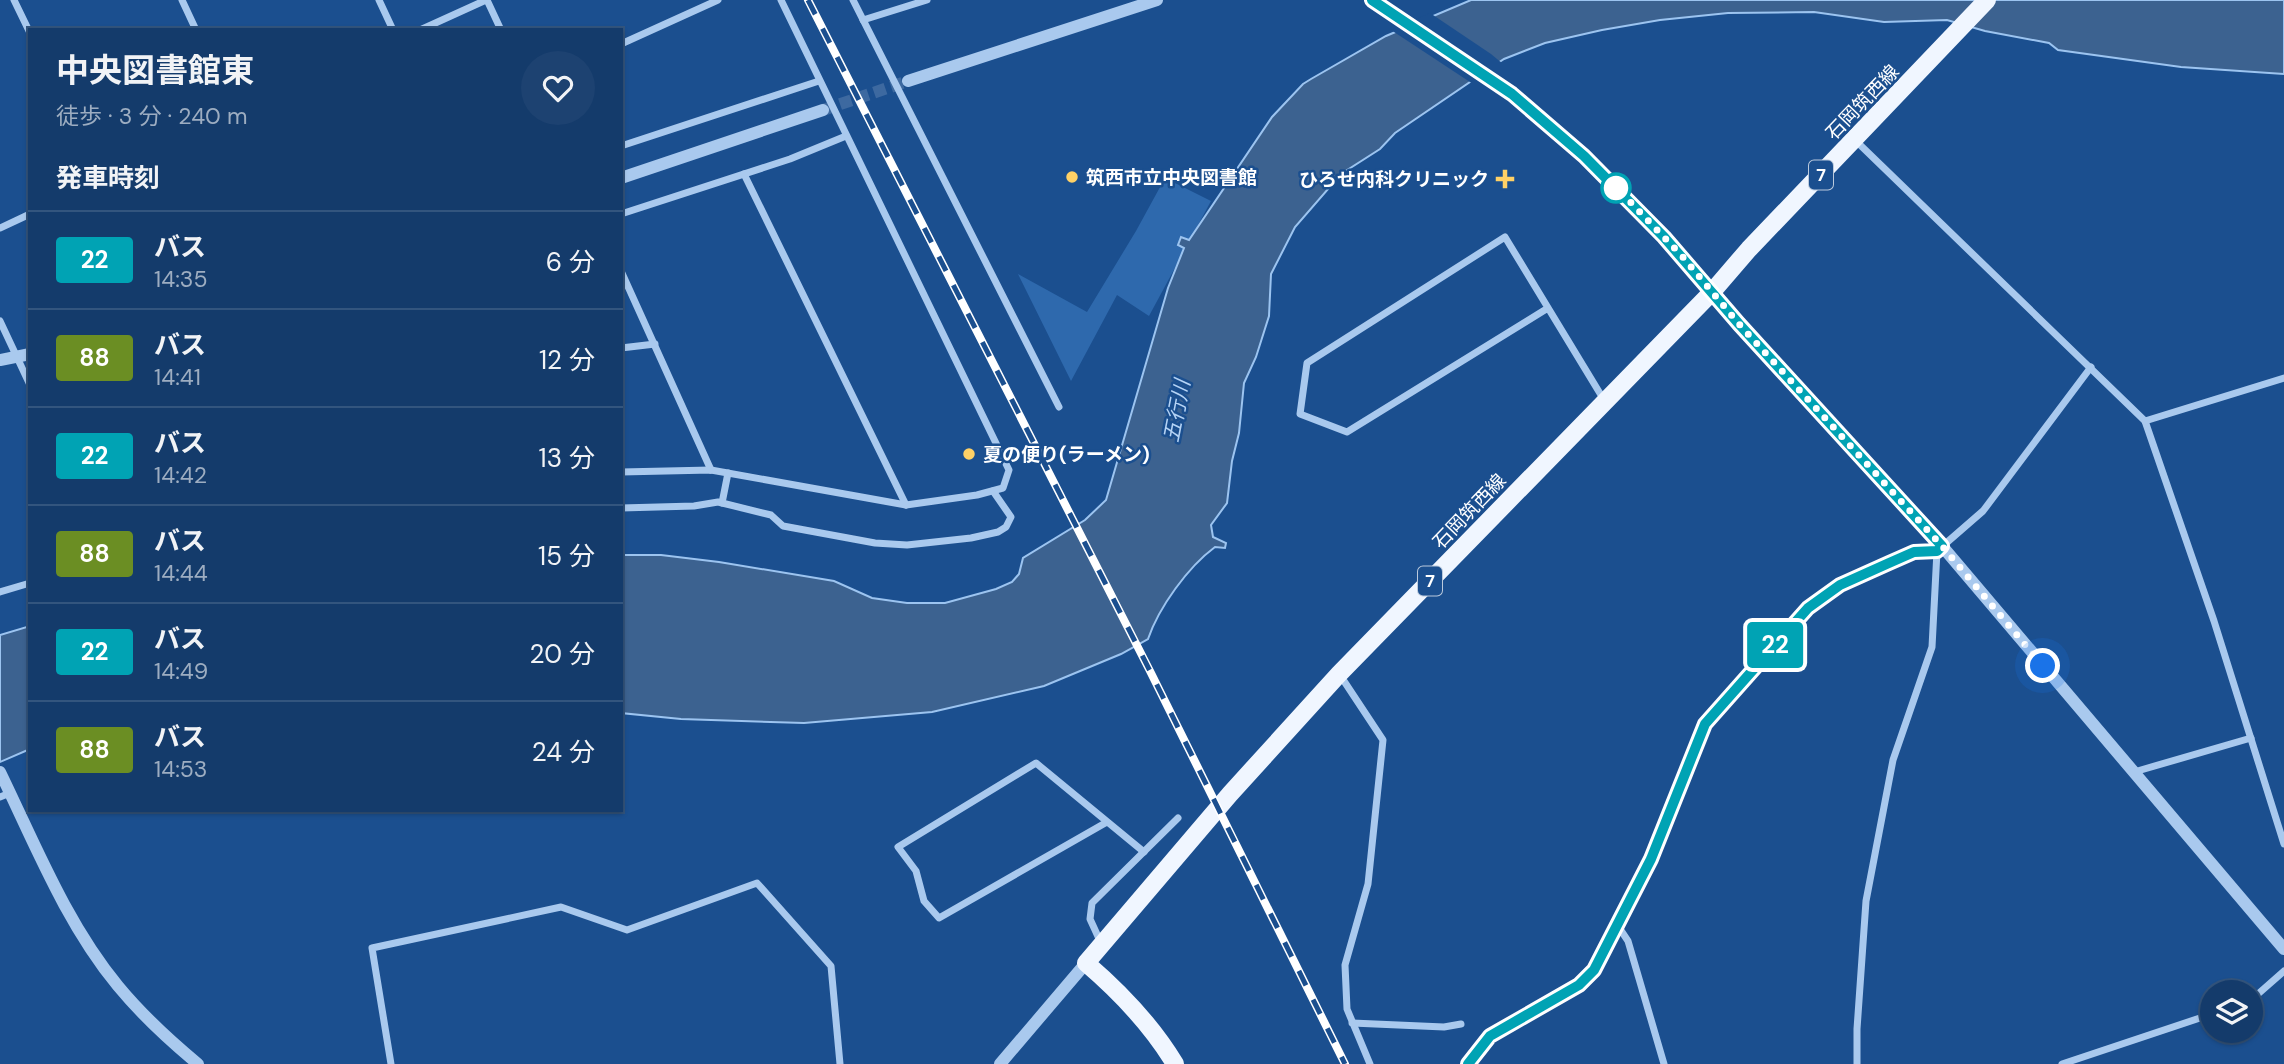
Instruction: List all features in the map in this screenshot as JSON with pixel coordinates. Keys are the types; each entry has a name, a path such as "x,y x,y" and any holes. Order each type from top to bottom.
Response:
{"main road":[{"name":"石岡筑西線","path":"1086,963 1221,804 1339,674 1712,292 1987,0"},
{"path":"1086,963 1126,998 1152,1029 1175,1064"}],"street":[{"path":"14,0 28,29"},
{"path":"182,0 195,28"},
{"path":"379,0 392,28"},
{"path":"424,28 486,0 500,28"},
{"path":"623,43 718,0"},
{"path":"623,472 711,470 906,505 1003,488 1009,470 781,0"},
{"path":"853,0 1059,407"},
{"path":"863,20 927,0"},
{"path":"908,81 1157,0"},
{"path":"1372,1 1512,94 1593,164 1646,217 1939,548 2284,948"},
{"path":"623,145 819,81"},
{"path":"623,177 823,110"},
{"path":"623,213 790,159 846,136"},
{"path":"1855,139 2145,421 2214,621 2284,844"},
{"path":"744,174 906,505"},
{"path":"0,228 28,215"},
{"path":"1548,309 1347,432 1300,414 1307,363 1505,237 1605,401"},
{"path":"623,275 711,470"},
{"path":"0,321 23,355 28,376"},
{"path":"623,348 655,344"},
{"path":"0,360 23,355"},
{"path":"1468,1064 1490,1036 1579,985 1594,970 1651,859 1705,724 1808,608 1840,585 1914,552 1939,548 1983,511 2091,366"},
{"path":"2145,421 2284,378"},
{"path":"722,503 728,473"},
{"path":"623,508 722,503 771,514 783,526 874,543 907,545 971,538 998,532 1006,527 1011,517 993,491"},
{"path":"1857,1064 1866,901 1893,760 1932,648 1939,548"},
{"path":"0,592 28,584"},
{"path":"1339,674 1383,740 1368,884 1345,965 1347,1009 1370,1064"},
{"path":"2133,772 2251,738"},
{"path":"1107,822 939,918 924,901 916,871 898,847 1036,762 1143,852"},
{"path":"4,786 86,941 117,985 153,1025 198,1064"},
{"path":"1102,944 1090,919 1092,903 1178,818"},
{"path":"391,1064 372,948 561,907 627,930 757,883 831,966 840,1064"},
{"path":"1618,926 1628,940 1664,1064"},
{"path":"1000,1064 1086,963"},
{"path":"2263,990 2284,971"},
{"path":"2062,1064 2200,1018"},
{"path":"1352,1023 1444,1027 1461,1024"}],"shaded area":[{"path":"1165,178 1211,201 1149,316 1117,295 1071,381 1018,274 1087,312"}],"water":[{"name":"五行川","path":"1471,0 2284,0 2284,74 2181,67 2058,50 2049,43 1985,31 1947,20 1884,22 1814,12 1728,13 1660,20 1545,43 1504,59 1395,133 1380,149 1341,174 1295,227 1271,274 1269,316 1256,357 1244,383 1227,503 1211,525 1213,537 1226,543 1225,548 1215,547 1185,576 1159,614 1148,639 1121,654 1044,686 932,712 804,723 681,719 623,713 623,555 661,555 719,562 834,581 872,598 907,603 945,603 1012,582 1019,574 1023,558 1085,520 1106,500 1168,288 1184,248 1178,245 1181,237 1189,240 1272,117 1303,84 1386,36"},
{"path":"28,627 28,750 0,762 0,635"}],"pier":[{"path":"1430,13 1503,64 1473,84 1391,30"}],"tunnel":[{"path":"823,110 908,81"}],"railway":[{"path":"808,0 1150,671 1345,1064"}],"bus line":[{"name":"22","path":"1372,0 1512,94 1584,156 1682,256 1739,324 1942,546 1937,551 1914,552 1840,585 1808,608 1705,724 1651,859 1594,970 1579,985 1490,1036 1468,1064"}],"place":[{"name":"筑西市立中央図書館","path":"1072,177"},
{"name":"ひろせ内科クリニック","path":"1505,179"},
{"name":"夏の便り(ラーメン)","path":"969,454"}],"route":[{"path":"1616,188 1615,186 1682,256 1739,324 1942,546 2043,666"}]}
